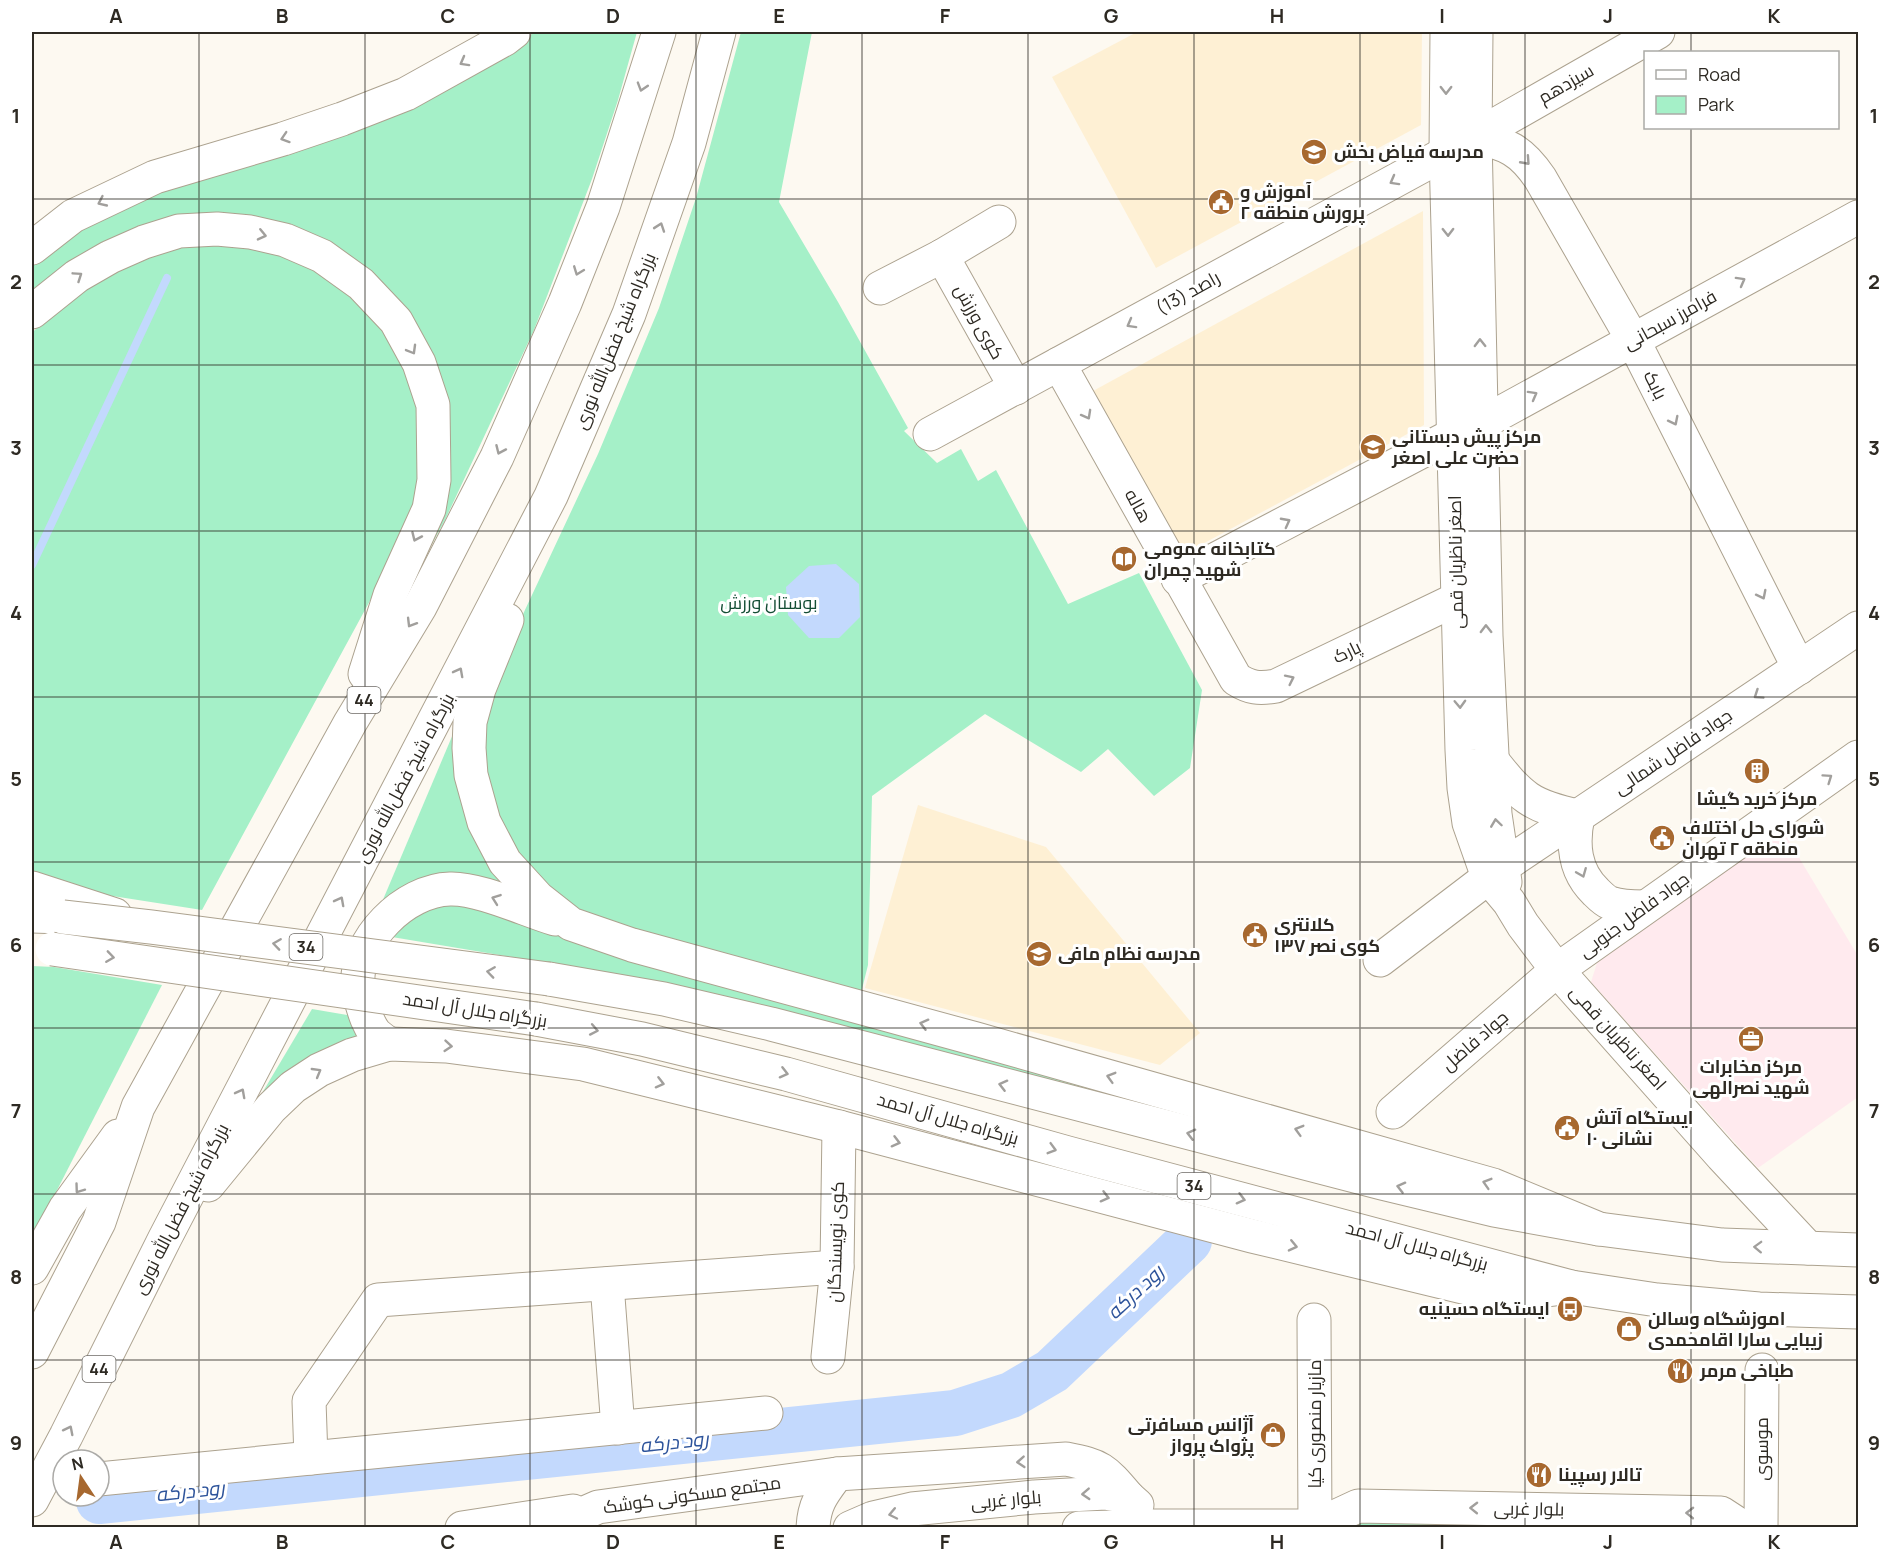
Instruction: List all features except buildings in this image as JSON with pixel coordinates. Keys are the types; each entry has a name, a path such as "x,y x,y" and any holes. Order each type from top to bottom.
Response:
{"main road":[{"path":"32,248 73,216 155,177 283,139 406,94 514,32"},
{"name":"44","path":"32,1352 99,1222 138,1107 350,723 420,607 497,457 565,303 603,207 660,32"},
{"name":"بزرگراه شیخ فضل‌الله نوری","path":"32,1500 165,1238 551,496 629,314 689,142 719,32"},
{"name":"اصغر ناظریان قمی","path":"1447,32 1446,153 1486,636 1495,814 1495,872"},
{"name":"اصغر ناظریان قمی","path":"1476,32 1468,429 1457,599 1464,788 1469,823 1509,902 1523,925 1557,970 1722,1156 1808,1248"},
{"name":"سیزدهم","path":"1446,153 1658,32"},
{"name":"بابک","path":"1475,137 1507,145 1519,153 1540,178 1633,340 1799,668"},
{"name":"راصد (13)","path":"930,434 1446,153"},
{"name":"فرامرز سبحانی","path":"1178,579 1468,429 1858,217"},
{"path":"880,288 942,256 999,222"},
{"path":"32,312 77,276 110,257 144,242 180,231 218,229 249,232 285,240 322,256 361,284 396,321 419,363 433,405 434,480 429,509 390,595 350,723"},
{"name":"کوی ورزش","path":"942,256 1016,388"},
{"name":"هاله","path":"1059,364 1236,679"},
{"path":"551,496 495,653 479,689 470,722 469,748 476,798 493,842 505,862 520,880 538,898 571,924"},
{"name":"پارک","path":"1236,679 1248,687 1261,689 1276,686 1457,599"},
{"name":"جواد فاضل شمالی","path":"1495,872 1858,628"},
{"name":"جواد فاضل جنوبی","path":"1557,970 1858,757"},
{"path":"1491,759 1524,796 1551,811 1578,816 1574,837 1575,856 1587,883 1607,903 1624,907 1644,907"},
{"path":"1380,960 1495,872"},
{"path":"32,888 151,927"},
{"path":"389,1044 375,1033 366,1019 358,985 362,956 377,928 395,911 429,892 450,889 479,893 632,945 988,1042 1493,1185 1599,1229"},
{"name":"34","path":"47,917 151,927 549,980 664,999 1494,1210 1599,1229 1722,1245 1858,1250"},
{"name":"بزرگراه جلال آل احمد","path":"38,949 536,1019 642,1039 786,1074 1080,1156 1571,1287 1657,1300 1759,1310 1858,1312"},
{"name":"جواد فاضل","path":"1393,1112 1557,970"},
{"path":"165,1238 266,1115 293,1086 352,1055 389,1044 446,1046 583,1064 839,1127 1252,1236 1500,1296 1571,1287"},
{"path":"32,1268 65,1209 138,1107"},
{"name":"کوی نویسندگان","path":"828,1357 837,1267 839,1127"},
{"path":"311,1458 309,1401 378,1300 837,1267"},
{"path":"607,1284 618,1428"},
{"name":"مازیار منصوری کیا","path":"1314,1320 1316,1527"},
{"name":"موسوی","path":"1761,1527 1762,1370"},
{"path":"111,1478 766,1413"},
{"name":"مجتمع مسکونی کوشک","path":"550,1527 598,1507 837,1474 1066,1459 1089,1464 1106,1472 1128,1497"},
{"path":"813,1527 813,1515 819,1497 837,1474"},
{"name":"بلوار غربی","path":"850,1527 873,1518 958,1504 1106,1493 1128,1497"},
{"path":"1128,1497 1141,1509 1152,1526"},
{"name":"بلوار غربی","path":"1079,1527 1316,1527 1358,1506 1722,1513 1744,1527"},
{"path":"462,1527 598,1507"}],"shaded area":[{"path":"1137,32 1422,32 1421,125 1156,268 1052,77"},
{"path":"1423,211 1424,425 1182,555 1093,391"},
{"path":"918,805 1046,847 1200,1033 1160,1065 865,988"},
{"name":"مرکز مخابرات شهید نصرالهی","path":"1783,831 1858,956 1858,1097 1758,1168 1591,982 1597,963 1758,846"}],"green space":[{"path":"535,32 637,32 592,179 534,330 445,520 399,605 446,496 432,360 261,221 32,296 32,266 107,212 494,60"},
{"name":"بوستان ورزش","path":"741,32 812,32 779,202 908,428 904,431 937,463 961,449 978,481 996,470 1068,604 1139,573 1202,690 1190,768 1154,796 1108,749 1081,772 985,714 872,796 868,965 861,993 663,944 551,899 498,834 481,741 503,657 598,454 659,308 696,198"},
{"path":"211,242 260,248 306,264 353,296 383,331 406,370 421,416 420,499 397,551 202,910 74,890 32,875 32,333 72,297 119,267 158,251"},
{"path":"467,701 510,888 382,902"},
{"path":"440,896 1504,1201 608,973 380,935"},
{"path":"32,966 54,967 162,985 32,1239"},
{"path":"312,1009 353,1016 360,1038 245,1122"},
{"path":"1358,1519 1726,1528 1353,1528"}],"water":[{"path":"836,564 859,584 860,617 839,638 809,638 788,615 786,587 809,566"}],"waterway":[{"path":"32,565 167,278"},
{"name":"رود درکه","path":"111,1500 955,1413 1011,1395 1052,1371 1189,1241"}],"place":[{"name":"مدرسه فیاض بخش","path":"1314,152"},
{"name":"آموزش و پرورش منطقه ۲","path":"1221,202"},
{"name":"مرکز پیش دبستانی حضرت علی اصغر","path":"1373,447"},
{"name":"کتابخانه عمومی شهید چمران","path":"1124,559"},
{"name":"مرکز خرید گیشا","path":"1757,771"},
{"name":"شورای حل اختلاف منطقه ۲ تهران","path":"1662,838"},
{"name":"کلانتری ۱۳۷ کوی نصر","path":"1255,935"},
{"name":"مدرسه نظام مافی","path":"1039,954"},
{"name":"مرکز مخابرات شهید نصرالهی","path":"1751,1039"},
{"name":"ایستگاه آتش نشانی ۱۰","path":"1567,1128"},
{"name":"ایستگاه حسینیه","path":"1570,1309"},
{"name":"اموزشگاه وسالن زیبایی سارا اقامحمدی","path":"1629,1329"},
{"name":"طباخی مرمر","path":"1680,1371"},
{"name":"آژانس مسافرتی پژواک پرواز","path":"1273,1435"},
{"name":"تالار رسپینا","path":"1539,1475"}]}
